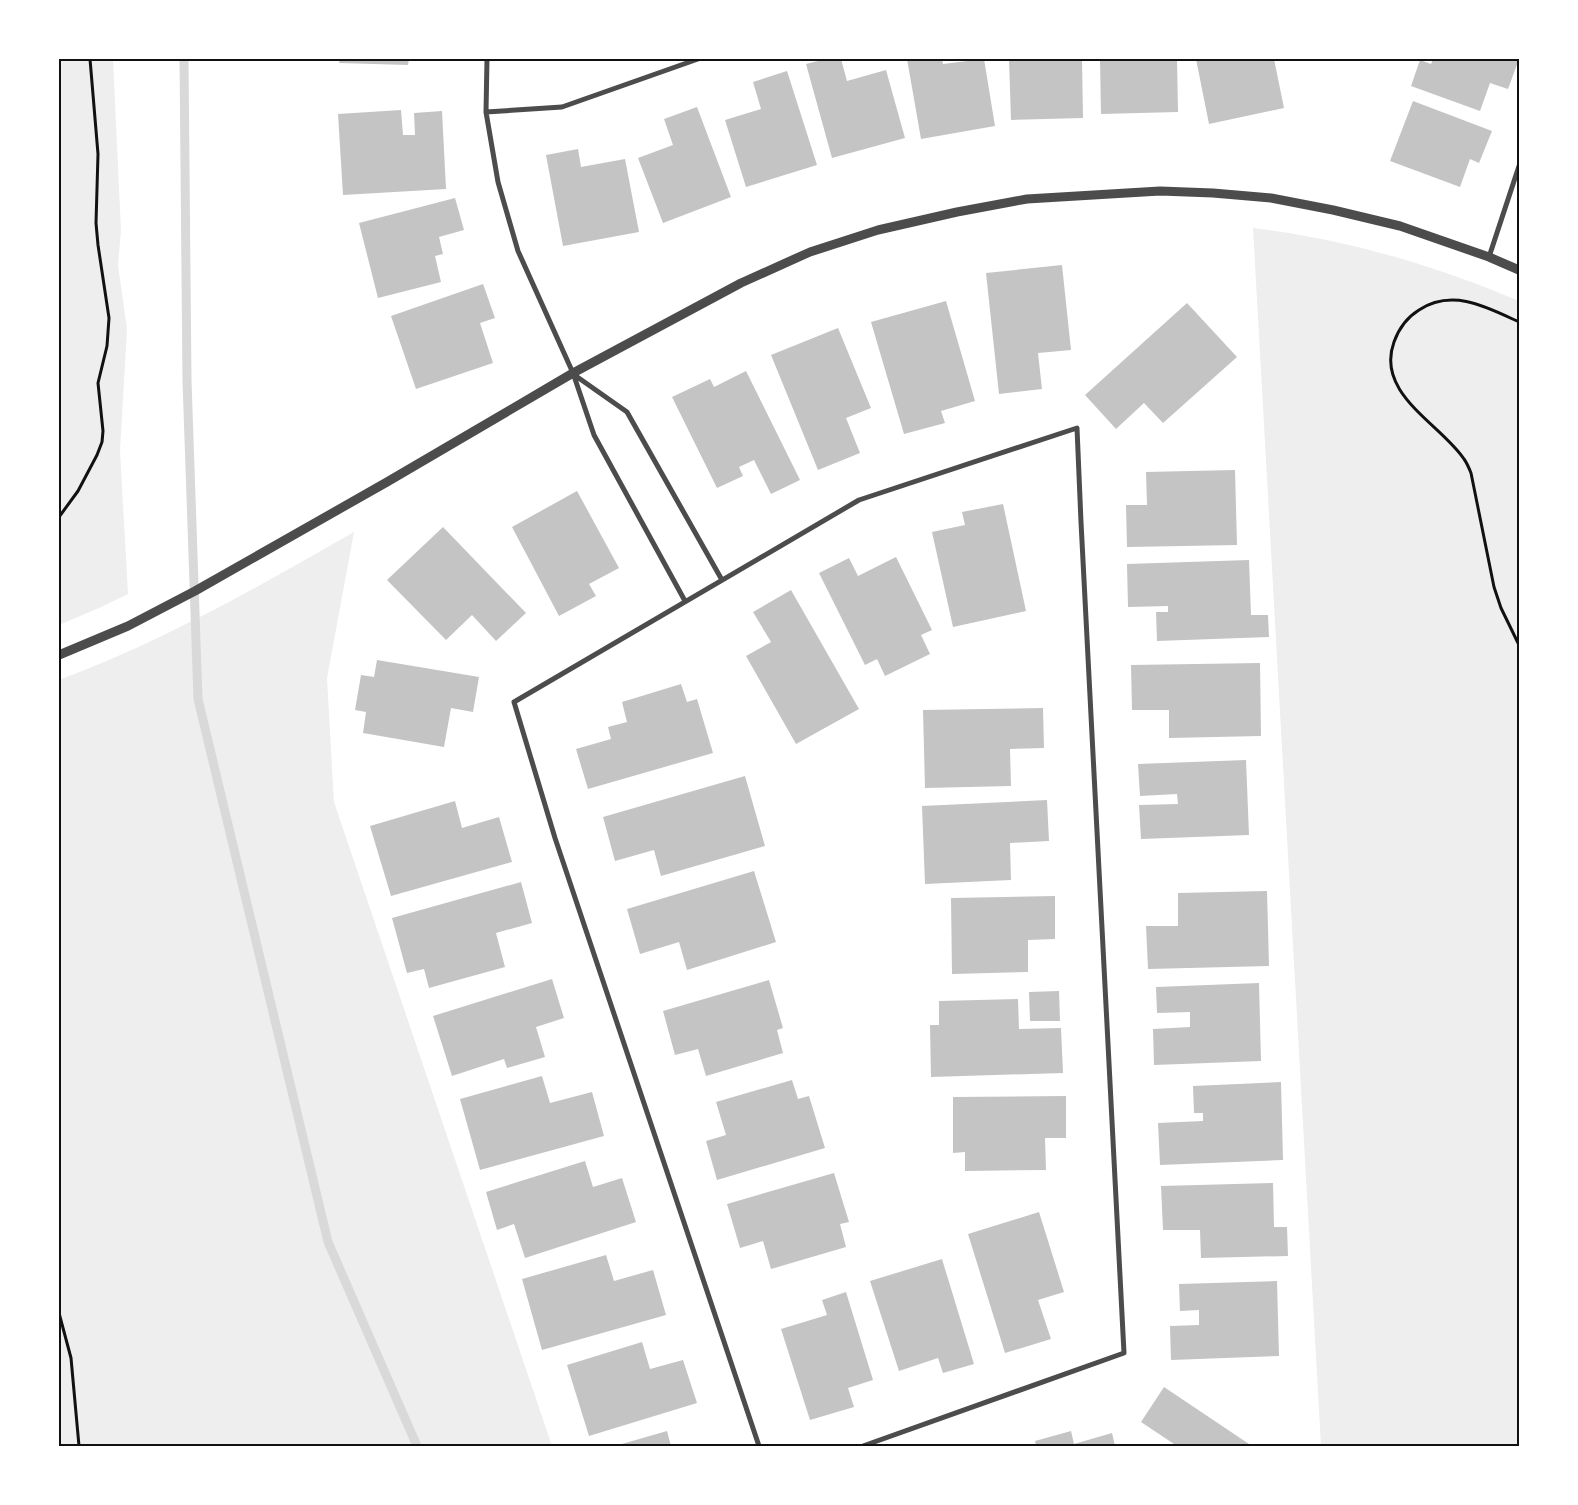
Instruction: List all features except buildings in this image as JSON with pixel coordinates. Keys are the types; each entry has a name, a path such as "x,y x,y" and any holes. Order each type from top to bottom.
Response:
{"street":[{"path":"487,59 486,112 498,182 518,251 573,373 594,435 685,602"},
{"path":"486,112 562,107 698,59"},
{"path":"1489,257 1519,166"},
{"path":"59,655 128,626 195,591 573,373 741,283 810,252 878,230 957,212 1028,199 1160,191 1212,193 1271,198 1400,226 1489,257 1519,270"},
{"path":"573,373 627,412 722,580"},
{"path":"759,1446 555,838 514,702 859,500 1077,428 1124,1353 863,1446"}],"path":[{"path":"59,517 78,491 97,456 102,442 103,431 98,383 107,346 109,318 96,223 98,154 90,59"},
{"path":"1519,322 1462,300 1436,302 1418,310 1402,324 1390,350 1395,379 1402,394 1456,449 1465,460 1471,473 1494,588 1501,608 1519,645"},
{"path":"59,1313 71,1358 79,1446"}],"shaded area":[{"path":"59,59 113,59 121,231 118,265 127,329 120,451 128,594 59,625"},
{"path":"1253,228 1321,239 1389,255 1455,276 1519,301 1519,1446 1321,1446"},
{"path":"354,532 327,678 334,802 552,1446 59,1446 59,680 98,665 173,631 246,593"}],"waterway":[{"path":"184,59 187,381 198,699 328,1242 417,1446"}]}
